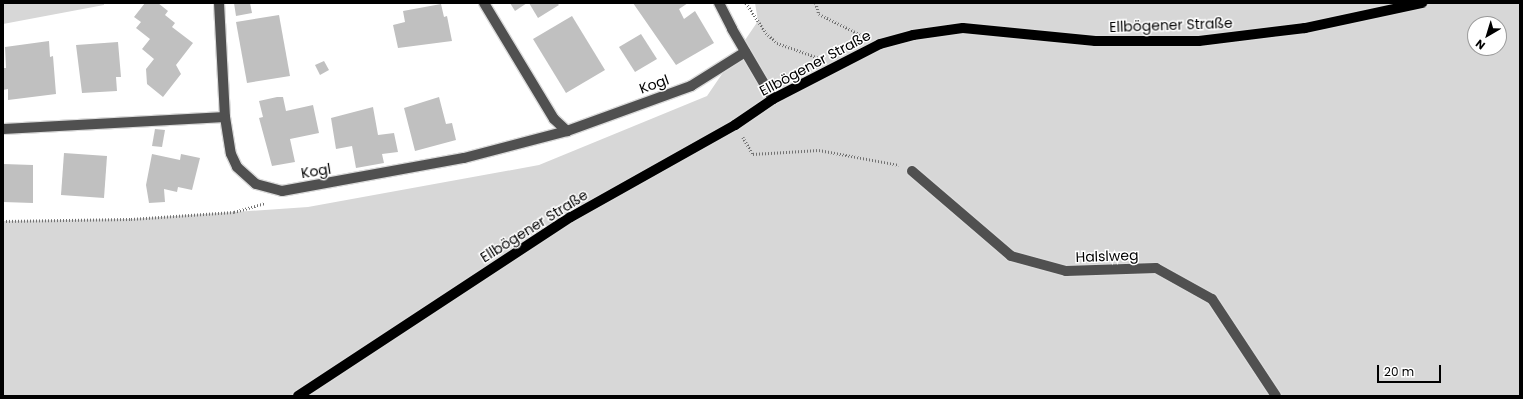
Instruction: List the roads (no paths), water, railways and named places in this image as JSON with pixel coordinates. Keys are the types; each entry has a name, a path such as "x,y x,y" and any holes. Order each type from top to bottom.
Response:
{"main road":[{"name":"Ellbögener Straße","path":"298,396 571,217 735,125 773,99 880,44 913,35 963,28 1095,41 1200,41 1304,28 1422,3"}],"street":[{"name":"Kogl","path":"219,3 224,117 227,142 237,167 256,184 282,191 464,158 567,131 691,86 745,52"},
{"path":"484,3 554,119 567,131"},
{"path":"719,3 745,52 773,99"},
{"path":"3,129 224,117"},
{"name":"Halslweg","path":"912,171 1010,256 1066,271 1156,268 1212,299 1276,396"}]}
